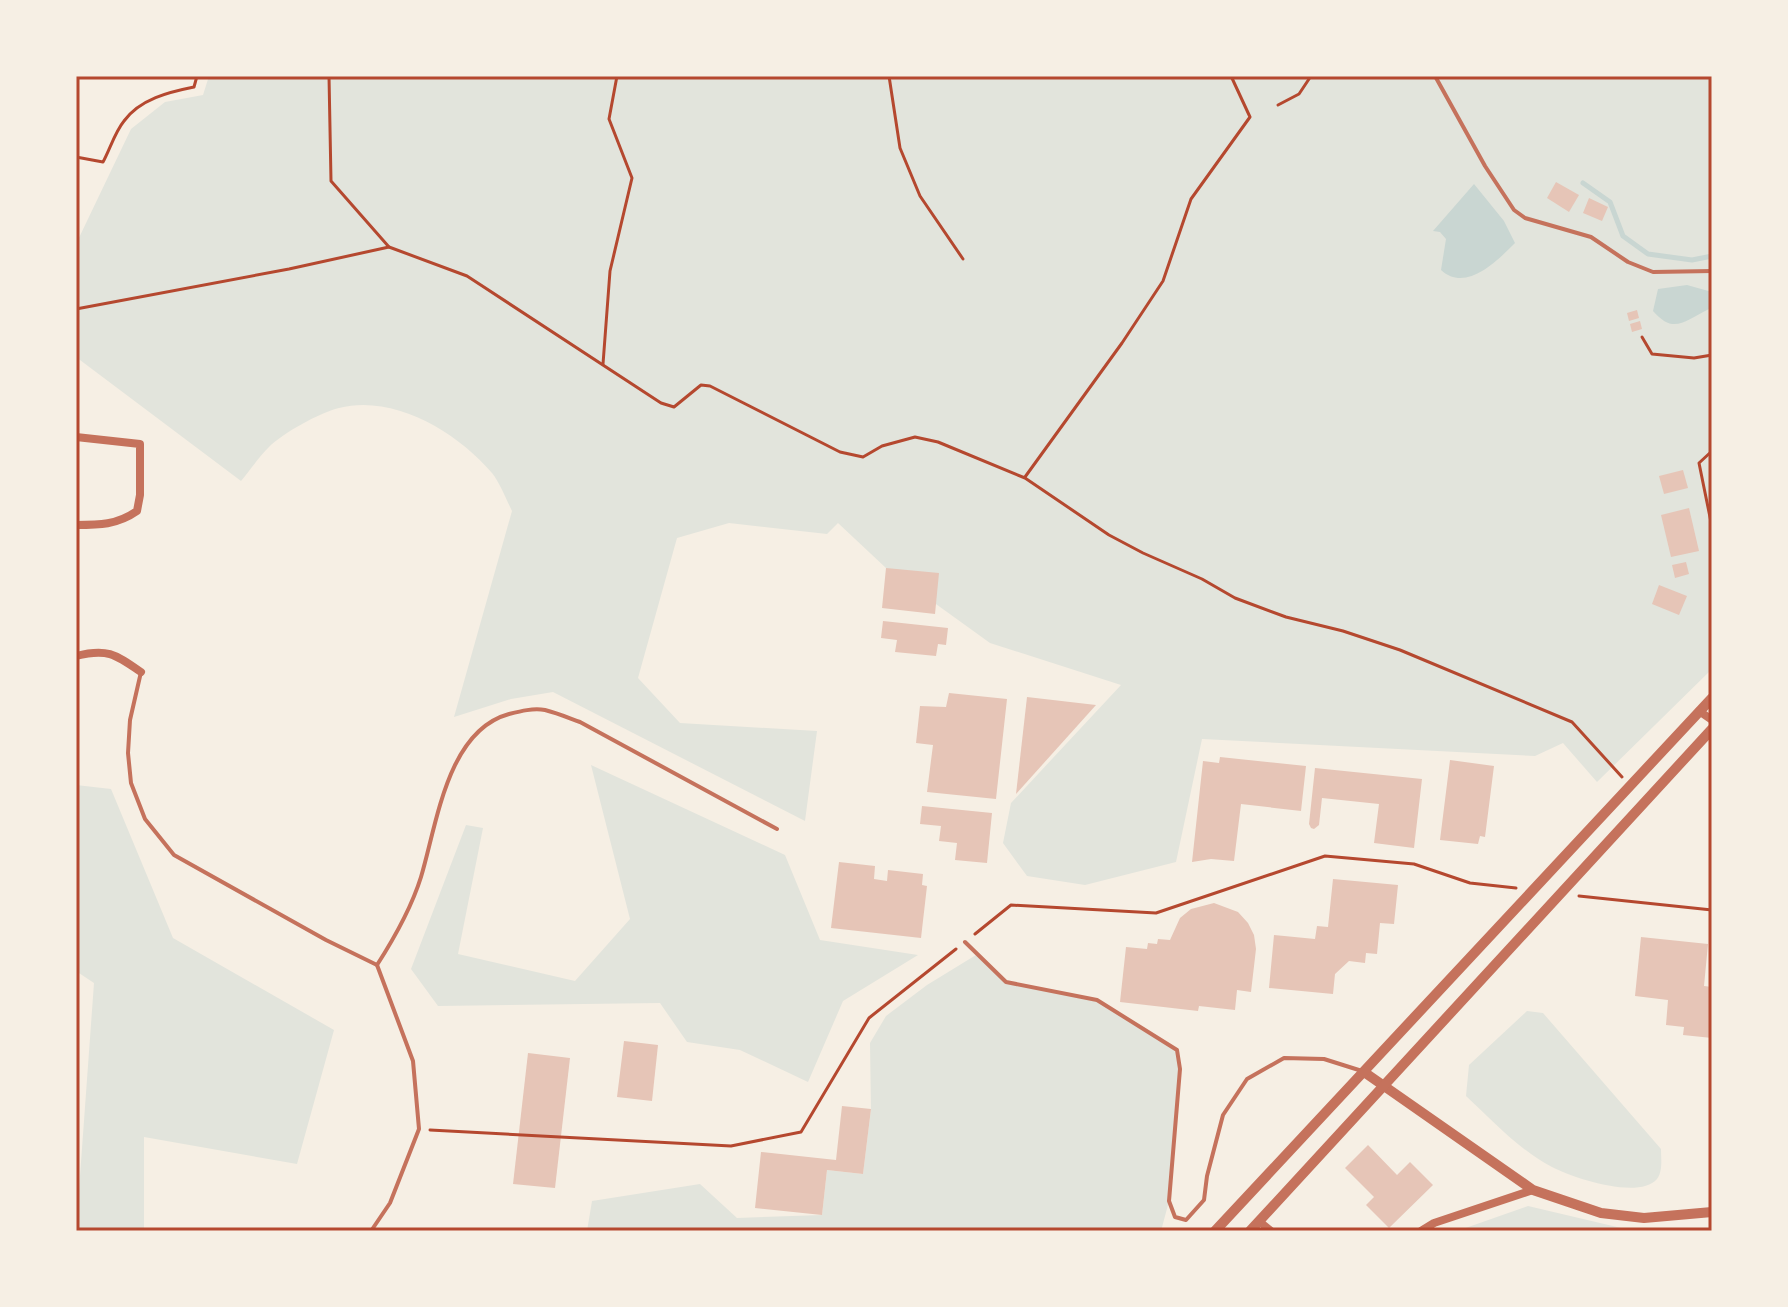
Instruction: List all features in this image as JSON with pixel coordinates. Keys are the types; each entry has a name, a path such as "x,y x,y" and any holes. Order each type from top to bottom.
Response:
{"street":[{"path":"76,437 140,444 142,460 137,511 110,525 76,525"},
{"path":"76,656 100,650 123,659 141,672"},
{"path":"1215,1231 1712,698"},
{"path":"1699,711 1712,720"},
{"path":"1250,1231 1712,729"},
{"path":"1364,1072 1533,1190 1601,1213 1644,1218 1712,1212"},
{"path":"1421,1231 1434,1223 1533,1190"},
{"path":"1260,1222 1271,1231"}],"lane":[{"path":"1435,76 1485,166 1514,210 1525,218 1591,237 1628,262 1653,272 1712,271"},
{"path":"141,672 130,720 128,753 131,783 145,819 174,855 377,965 413,1061 419,1129 390,1203 371,1231"},
{"path":"377,965 402,925 419,882 452,769 462,749 481,726 501,716 523,710 545,710 580,722 777,829"},
{"path":"965,942 1006,982 1097,1000 1177,1050 1180,1069 1169,1201 1175,1217 1186,1220 1204,1200 1223,1115 1247,1079 1284,1058 1324,1059 1364,1072"}],"path":[{"path":"76,157 103,162 124,120 164,93 194,87 197,76"},
{"path":"329,76 331,181 389,247 467,276 661,403 674,407 701,385 710,386 840,452 863,457 882,446 915,437 938,442 1025,478 1109,535 1235,598 1286,617 1343,631 1400,650 1572,722 1630,786"},
{"path":"603,364 610,271 632,178 609,119 617,76"},
{"path":"889,76 900,148 920,196 963,259"},
{"path":"1025,478 1163,281 1191,199 1250,117 1231,76"},
{"path":"1278,105 1299,94 1311,76"},
{"path":"76,309 389,247"},
{"path":"1642,337 1652,354 1694,358 1712,355"},
{"path":"1712,451 1699,463 1712,527"},
{"path":"419,1129 731,1146 801,1132 869,1018 1011,905 1156,913 1325,856 1414,864 1470,883"},
{"path":"1616,900 1712,910"}],"shaded area":[{"path":"209,76 1712,76 1712,669 1597,782 1563,743 1535,756 1202,739 1176,862 1085,885 1027,876 1003,843 1011,803 1121,685 990,643 886,568 838,523 827,534 729,523 677,538 638,678 680,723 817,731 805,821 553,692 511,699 454,717 512,511 495,477 478,458 423,420 381,406 360,405 339,408 292,430 269,447 241,481 76,357 76,244 131,129 165,102 203,95"},
{"path":"1474,184 1504,221 1515,243 1481,272 1461,278 1441,270 1446,239 1440,232 1433,231"},
{"path":"1687,285 1712,292 1709,309 1680,324 1667,322 1653,311 1658,289"},
{"path":"591,765 785,855 820,940 918,955 843,1001 808,1082 740,1050 687,1042 660,1003 438,1006 411,969 466,825 483,828 458,954 575,981 630,919"},
{"path":"76,785 111,789 173,938 334,1030 297,1164 144,1137 144,1231 76,1231 94,983 76,971"},
{"path":"976,955 1006,982 1097,1000 1177,1050 1180,1069 1169,1201 1161,1231 587,1231 592,1201 700,1184 737,1218 822,1215 827,1170 863,1174 871,1109 870,1043 886,1016 927,985"},
{"path":"1527,1011 1543,1013 1661,1149 1661,1168 1657,1179 1636,1188 1621,1187 1562,1172 1517,1143 1466,1096 1469,1065"},
{"path":"1528,1206 1634,1231 1457,1231"}],"building":[{"path":"1556,182 1579,195 1569,212 1547,198"},
{"path":"1589,198 1608,207 1602,221 1583,213"},
{"path":"1637,310 1639,318 1629,321 1627,313"},
{"path":"1640,321 1642,329 1632,332 1630,324"},
{"path":"1683,470 1688,488 1664,494 1659,476"},
{"path":"1689,508 1699,551 1671,557 1661,515"},
{"path":"1686,562 1689,574 1675,578 1672,565"},
{"path":"886,568 939,573 935,614 882,608"},
{"path":"1659,585 1687,596 1679,615 1652,604"},
{"path":"883,621 948,628 946,645 938,644 936,656 895,652 897,640 881,638"},
{"path":"949,693 1007,699 996,799 927,792 933,745 916,743 920,706 946,707"},
{"path":"1027,697 1096,705 1016,794"},
{"path":"1220,757 1306,766 1301,811 1241,804 1234,861 1211,859 1192,862 1203,761 1219,763"},
{"path":"1450,760 1494,766 1485,837 1480,836 1478,844 1440,840"},
{"path":"1315,768 1422,779 1414,848 1374,843 1379,804 1322,798 1319,825 1311,828"},
{"path":"922,806 992,813 987,863 955,860 957,843 939,841 941,826 920,824"},
{"path":"839,862 875,866 874,879 887,881 888,870 923,874 922,885 927,886 921,938 831,928"},
{"path":"1333,879 1398,885 1394,924 1380,923 1377,954 1366,953 1365,963 1349,961 1335,974 1333,994 1269,988 1274,935 1315,939 1317,926 1328,927"},
{"path":"1214,903 1238,912 1254,935 1256,949 1251,992 1237,990 1235,1010 1199,1006 1198,1011 1120,1002 1126,947 1147,949 1148,943 1157,944 1158,939 1170,940 1180,918 1191,909"},
{"path":"1641,937 1708,944 1704,986 1712,987 1712,1038 1683,1035 1684,1027 1666,1025 1668,1000 1635,996"},
{"path":"624,1041 658,1045 652,1101 617,1097"},
{"path":"528,1053 570,1058 555,1188 513,1184"},
{"path":"842,1106 871,1109 863,1174 827,1170 822,1215 755,1208 761,1152 836,1160"},
{"path":"1368,1145 1397,1175 1410,1162 1433,1185 1389,1228 1366,1205 1374,1197 1345,1168"}],"waterway":[{"path":"1583,183 1610,202 1623,236 1648,254 1692,260 1712,256"}]}
